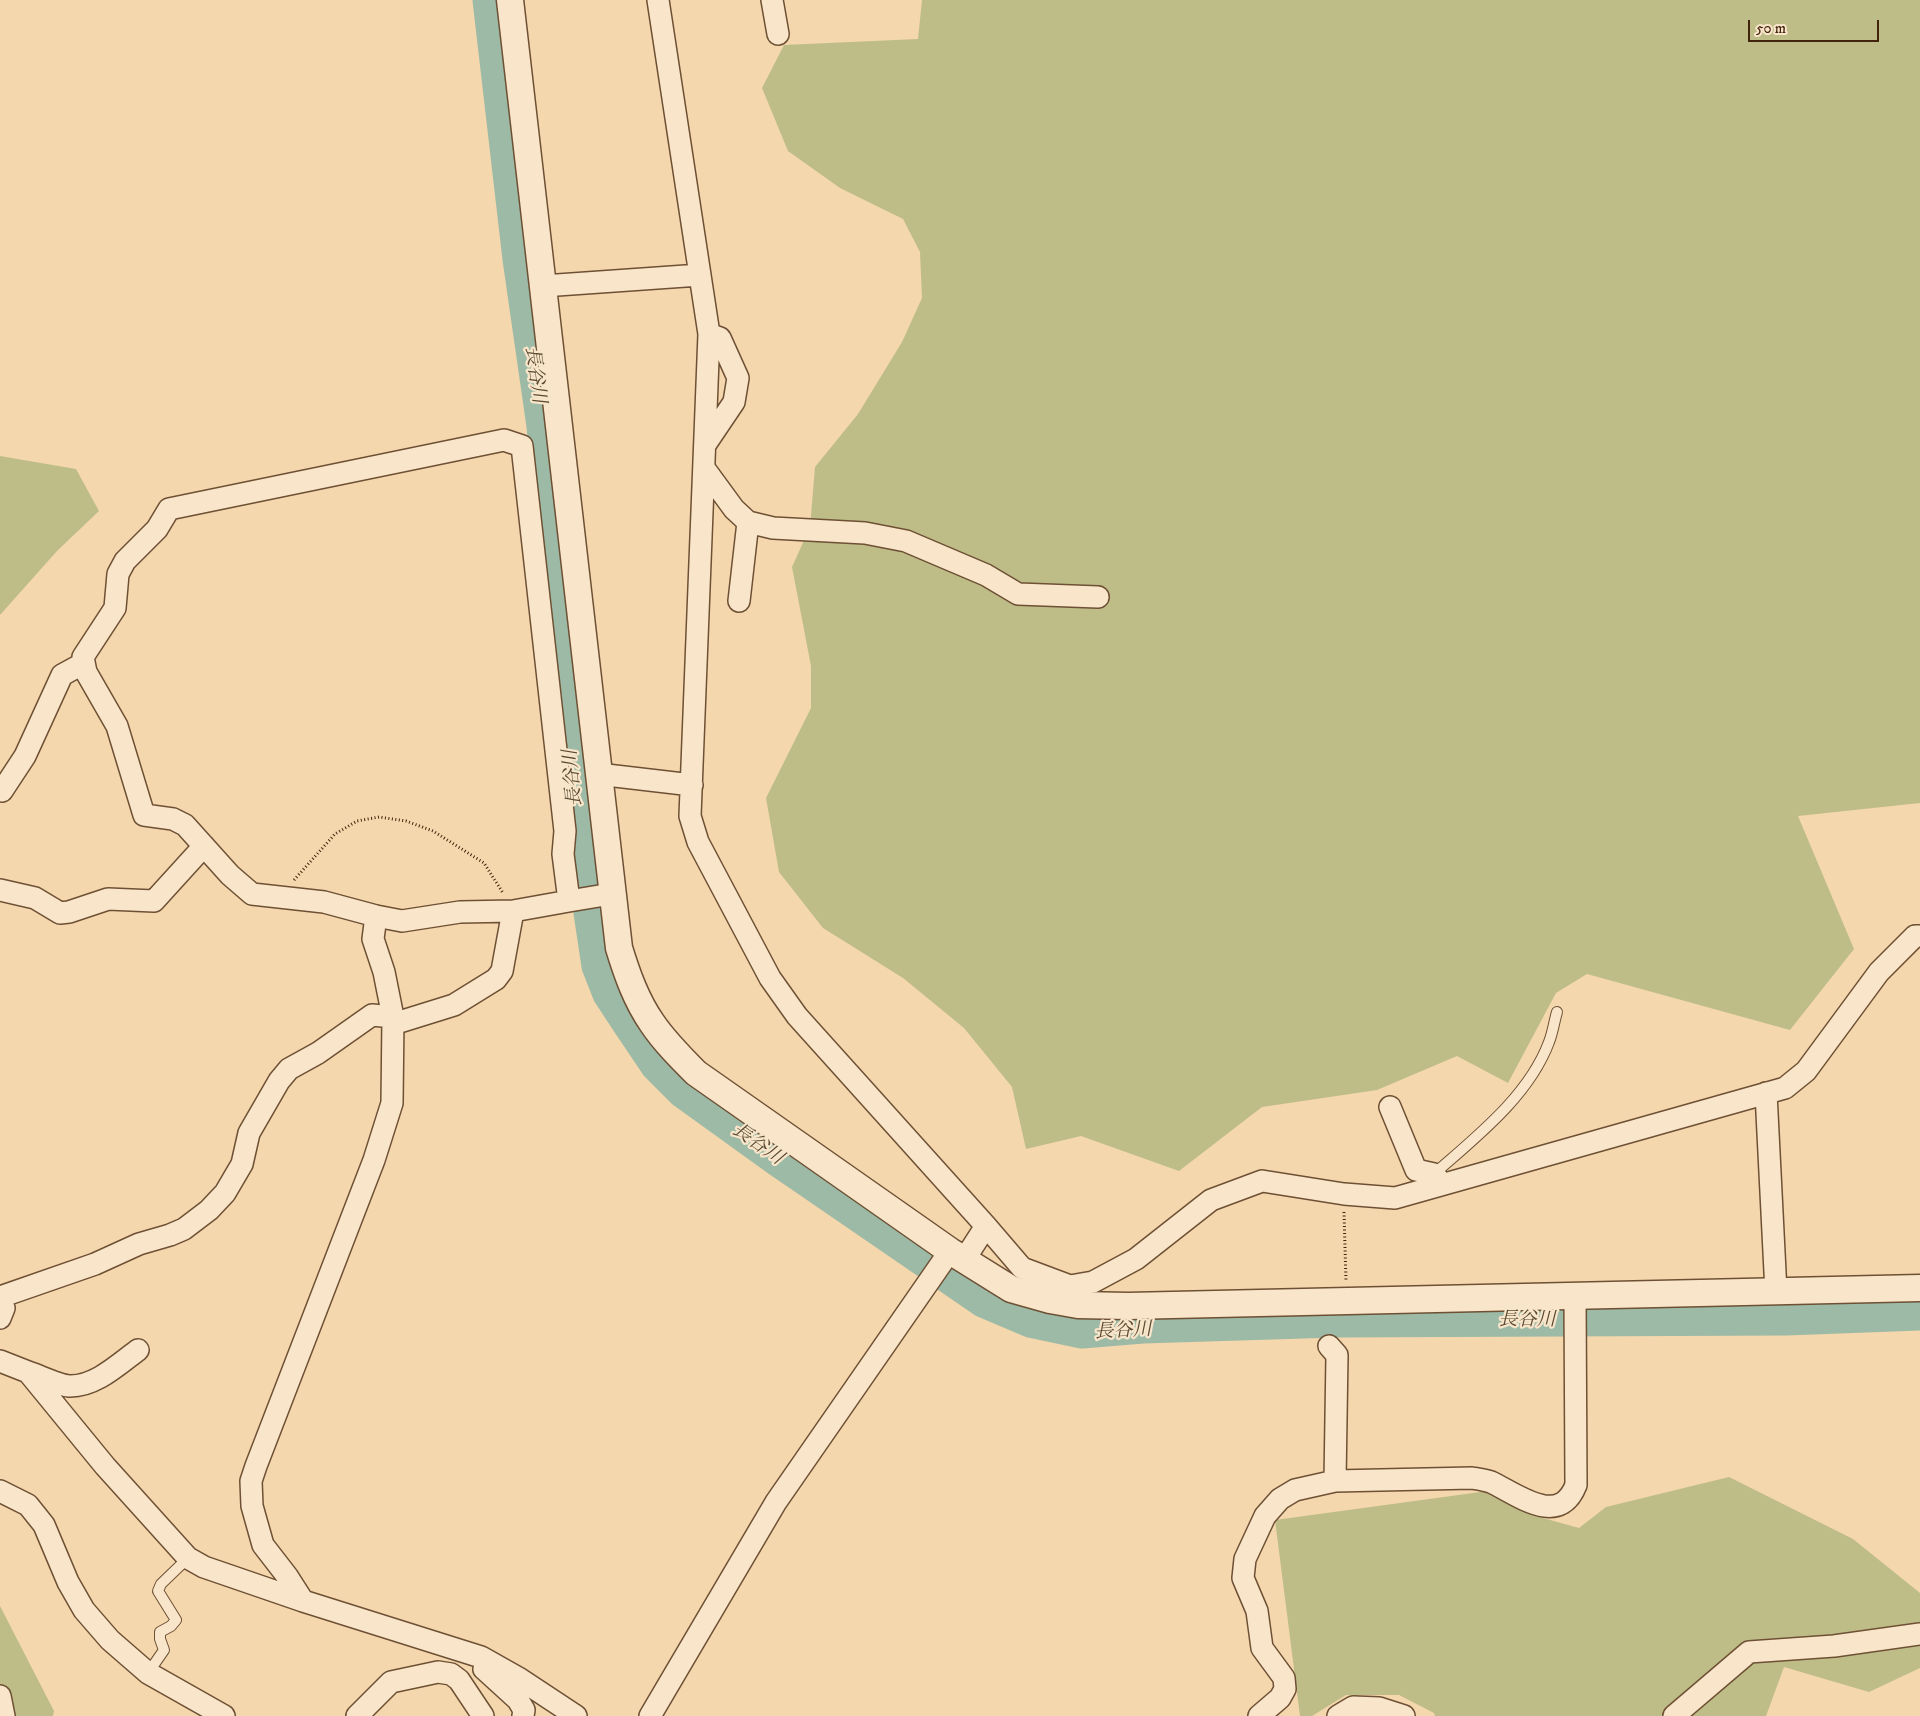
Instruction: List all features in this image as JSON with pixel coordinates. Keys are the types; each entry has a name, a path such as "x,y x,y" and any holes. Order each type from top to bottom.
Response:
{"street":[{"path":"510,0 544,286 611,894 619,948 630,981 652,1023 672,1049 696,1073 957,1256 1011,1289 1050,1300 1078,1305 1128,1306 1920,1288"},
{"path":"658,0 709,334 690,816 698,842 770,978 797,1016 1022,1268 1070,1286 1093,1282 1136,1259 1211,1200 1262,1181 1344,1194 1395,1198 1438,1179 1785,1088 1806,1071 1879,972 1915,936 1920,936"},
{"path":"772,0 778,34"},
{"path":"544,286 700,275"},
{"path":"704,446 734,402 738,378 720,338 709,334"},
{"path":"569,901 563,854 565,831 522,446 504,440 170,508 157,529 125,561 118,574 115,608 82,657 86,672 117,726 144,815 173,819 186,825 230,875 252,894 324,902 402,921 460,912 516,911 611,894"},
{"path":"704,468 734,509 748,522 773,528 865,533 906,541 986,575 1018,594 1098,597"},
{"path":"739,601 748,522"},
{"path":"2,790 25,756 62,675 84,663"},
{"path":"598,774 692,785"},
{"path":"0,890 35,898 60,912 69,912 108,899 154,901 204,846"},
{"path":"0,1318 4,1308 0,1298 95,1264 139,1244 170,1235 184,1229 209,1210 225,1193 242,1164 249,1133 279,1081 289,1069 318,1053 372,1015 393,1020 454,1005 496,979 502,971 516,911"},
{"path":"303,1602 287,1576 263,1545 252,1506 252,1481 256,1466 374,1160 392,1103 393,1020 384,972 373,939 376,916"},
{"path":"1766,1093 1776,1292"},
{"path":"1390,1107 1416,1170 1438,1179"},
{"path":"650,1716 776,1502 957,1256 986,1226"},
{"path":"1259,1716 1280,1698 1285,1689 1284,1678 1262,1648 1256,1611 1243,1578 1245,1559 1265,1516 1280,1499 1296,1490 1335,1481 1472,1478 1488,1481 1537,1505 1551,1507 1561,1504 1571,1497 1576,1485 1575,1296"},
{"path":"1329,1346 1337,1356 1335,1481"},
{"path":"0,1361 69,1386 88,1383 109,1371 138,1350"},
{"path":"28,1372 105,1466 188,1558 204,1567 303,1602 487,1660 520,1678 576,1716"},
{"path":"0,1491 28,1505 44,1525 68,1582 84,1610 110,1640 148,1673 224,1716"},
{"path":"1674,1716 1749,1652 1834,1646 1920,1634"},
{"path":"487,1660 484,1669 490,1677 518,1700 524,1710 523,1716"},
{"path":"357,1716 391,1682 438,1672 451,1674 459,1680 483,1716"},
{"path":"0,1696 4,1716"},
{"path":"1338,1716 1353,1708 1379,1708 1404,1716"}],"lane":[{"path":"1438,1179 1508,1106 1529,1079 1549,1042 1557,1012"},
{"path":"148,1673 164,1650 160,1639 160,1632 171,1626 176,1620 158,1591 161,1584 188,1558"}],"path":[{"path":"278,897 335,834 357,821 379,817 406,821 433,831 471,854 484,863 516,911"},
{"path":"1344,1194 1347,1301"}],"shaded area":[{"path":"922,0 1920,0 1920,803 1798,816 1854,949 1790,1030 1587,974 1556,993 1508,1083 1457,1056 1377,1090 1262,1107 1179,1171 1081,1136 1026,1149 1012,1087 964,1028 903,978 823,928 779,872 766,798 811,708 811,666 792,567 810,527 815,467 858,414 902,342 922,298 920,252 903,219 840,188 788,151 762,88 784,45 918,39"},
{"path":"0,456 76,469 99,511 57,551 0,615"},
{"path":"1729,1477 1853,1539 1920,1593 1920,1668 1869,1692 1784,1667 1766,1716 1435,1716 1434,1713 1399,1695 1346,1695 1312,1716 1300,1716 1275,1520 1488,1491 1536,1516 1579,1528 1606,1507"},
{"path":"0,1606 54,1711 53,1716 0,1716"}],"waterway":[{"name":"長谷川","path":"488,0 518,259 542,426 582,866 597,966 608,994 656,1066 683,1093 776,1160 983,1302 1030,1322 1082,1333 1143,1328 1336,1322 1786,1320 1920,1315"}]}
